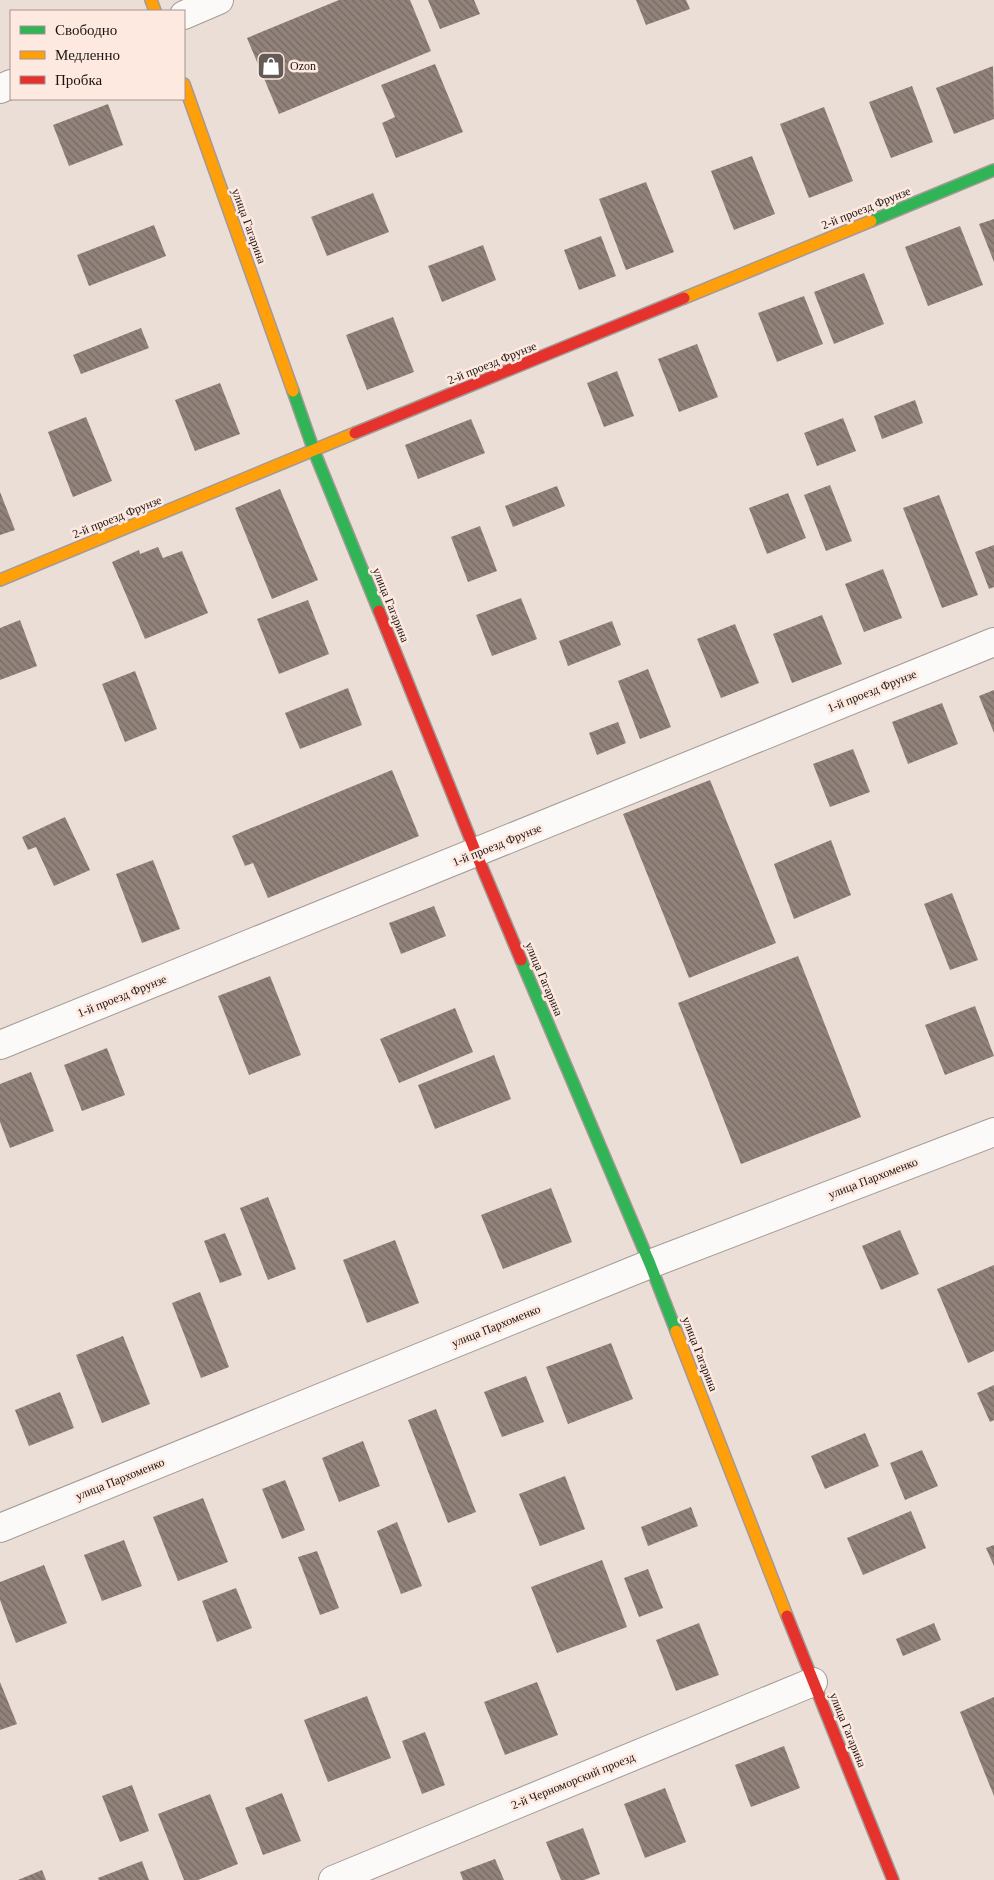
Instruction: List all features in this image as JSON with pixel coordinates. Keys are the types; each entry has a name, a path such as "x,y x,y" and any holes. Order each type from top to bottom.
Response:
{"street":[{"path":"185,15 219,0"},
{"name":"улица Гагарина","path":"185,87 314,451 476,853 650,1264 813,1682 893,1880"},
{"name":"2-й проезд Фрунзе","path":"0,580 994,170"},
{"name":"1-й проезд Фрунзе","path":"0,1045 994,642"},
{"name":"улица Пархоменко","path":"0,1528 650,1264 994,1132"},
{"name":"2-й Черноморский проезд","path":"333,1880 813,1682"}],"building":[{"path":"339,0 410,0 431,51 279,114 247,38"},
{"path":"428,0 474,0 480,14 440,29"},
{"path":"636,0 686,0 690,9 646,25"},
{"path":"435,64 463,132 396,158 382,123 395,117 381,85"},
{"path":"993,66 994,119 954,134 936,88"},
{"path":"912,86 933,142 891,158 869,102"},
{"path":"108,104 123,145 69,166 53,125"},
{"path":"824,107 853,181 809,198 780,124"},
{"path":"752,156 775,214 734,230 711,171"},
{"path":"646,182 674,252 626,270 599,199"},
{"path":"373,193 389,232 327,256 311,217"},
{"path":"994,219 994,262 979,224"},
{"path":"154,225 166,256 89,286 77,255"},
{"path":"960,226 983,285 928,306 905,247"},
{"path":"601,236 616,276 579,290 564,250"},
{"path":"483,245 496,280 442,302 428,266"},
{"path":"864,273 884,324 834,344 814,292"},
{"path":"804,296 823,344 777,362 758,313"},
{"path":"393,317 414,372 367,390 346,335"},
{"path":"141,328 149,348 81,374 73,355"},
{"path":"697,344 718,397 679,412 658,359"},
{"path":"617,371 634,416 604,427 587,383"},
{"path":"220,383 240,434 195,451 175,400"},
{"path":"915,400 923,423 882,439 874,416"},
{"path":"86,417 112,481 73,497 48,432"},
{"path":"843,418 856,451 817,466 804,433"},
{"path":"471,419 485,453 418,479 405,445"},
{"path":"830,485 852,541 826,551 804,495"},
{"path":"557,486 565,506 513,527 505,506"},
{"path":"280,489 318,580 272,599 235,508"},
{"path":"0,492 15,530 0,535"},
{"path":"788,493 806,538 767,554 749,508"},
{"path":"939,495 978,595 942,608 903,508"},
{"path":"480,526 497,571 468,582 451,537"},
{"path":"994,545 994,587 989,589 975,552"},
{"path":"158,547 163,558 182,551 208,613 145,639 112,562 139,550 140,554"},
{"path":"883,569 902,618 864,632 845,584"},
{"path":"521,598 537,639 492,656 476,615"},
{"path":"308,600 329,654 279,674 257,619"},
{"path":"822,615 842,664 792,683 773,634"},
{"path":"20,620 37,666 0,680 0,628"},
{"path":"612,621 621,645 568,666 559,641"},
{"path":"735,624 759,683 721,698 697,639"},
{"path":"648,669 671,727 640,739 618,681"},
{"path":"135,671 157,729 125,742 102,684"},
{"path":"348,688 362,725 300,749 285,713"},
{"path":"994,690 994,733 979,696"},
{"path":"942,703 958,744 908,764 892,722"},
{"path":"618,722 626,743 597,755 589,733"},
{"path":"853,749 870,792 830,807 813,764"},
{"path":"392,770 419,836 268,898 253,863 245,866 232,836"},
{"path":"710,780 776,943 689,978 623,814"},
{"path":"65,817 90,870 54,886 36,847 28,850 22,837"},
{"path":"831,840 851,895 794,919 774,864"},
{"path":"153,860 180,929 142,943 116,874"},
{"path":"952,893 978,960 950,970 924,904"},
{"path":"434,906 446,936 401,954 389,923"},
{"path":"798,956 861,1117 741,1164 678,1003"},
{"path":"270,976 301,1055 249,1075 218,996"},
{"path":"975,1006 994,1056 945,1075 925,1025"},
{"path":"455,1008 473,1052 399,1083 380,1039"},
{"path":"107,1048 125,1095 82,1111 64,1065"},
{"path":"494,1055 511,1099 435,1129 418,1085"},
{"path":"31,1072 54,1131 10,1148 0,1122 0,1084"},
{"path":"551,1188 572,1242 503,1269 481,1215"},
{"path":"268,1197 296,1269 268,1280 240,1208"},
{"path":"900,1230 919,1274 881,1290 862,1246"},
{"path":"225,1233 242,1275 220,1283 204,1241"},
{"path":"395,1240 419,1303 367,1323 343,1260"},
{"path":"994,1265 994,1351 968,1363 937,1289"},
{"path":"200,1292 229,1367 201,1378 172,1303"},
{"path":"123,1336 150,1404 102,1423 76,1355"},
{"path":"611,1343 633,1399 568,1424 546,1367"},
{"path":"526,1376 544,1422 502,1437 484,1392"},
{"path":"994,1385 994,1420 990,1422 977,1393"},
{"path":"60,1392 74,1428 29,1446 15,1410"},
{"path":"436,1409 476,1512 448,1523 408,1420"},
{"path":"865,1433 879,1466 825,1489 811,1456"},
{"path":"363,1441 380,1486 339,1502 322,1458"},
{"path":"922,1450 938,1486 905,1500 890,1463"},
{"path":"565,1476 585,1529 540,1546 519,1494"},
{"path":"285,1480 305,1530 282,1539 262,1489"},
{"path":"203,1498 228,1562 178,1581 153,1517"},
{"path":"691,1507 698,1526 648,1546 641,1527"},
{"path":"911,1511 926,1548 863,1575 847,1538"},
{"path":"397,1522 422,1586 401,1594 377,1531"},
{"path":"124,1540 142,1586 102,1601 84,1555"},
{"path":"994,1545 994,1566 986,1548"},
{"path":"317,1551 339,1608 320,1615 298,1557"},
{"path":"602,1560 627,1627 557,1653 531,1587"},
{"path":"44,1565 67,1623 16,1643 0,1600 0,1582"},
{"path":"648,1569 663,1608 639,1617 624,1578"},
{"path":"236,1588 252,1628 217,1642 202,1601"},
{"path":"699,1623 719,1675 676,1691 656,1640"},
{"path":"934,1623 941,1640 903,1656 896,1639"},
{"path":"0,1682 17,1724 0,1730"},
{"path":"537,1682 558,1735 505,1755 484,1702"},
{"path":"367,1696 391,1758 328,1782 304,1720"},
{"path":"994,1697 994,1796 960,1712"},
{"path":"425,1732 445,1785 422,1794 402,1741"},
{"path":"784,1746 800,1788 751,1807 735,1765"},
{"path":"132,1785 149,1831 120,1842 102,1796"},
{"path":"665,1788 686,1842 645,1858 624,1804"},
{"path":"282,1793 301,1841 263,1855 245,1808"},
{"path":"210,1794 238,1864 198,1880 184,1880 158,1814"},
{"path":"583,1828 600,1874 584,1880 561,1880 546,1842"},
{"path":"495,1859 504,1880 463,1880 460,1872"},
{"path":"142,1861 149,1880 99,1880 98,1878"},
{"path":"42,1870 46,1880 18,1880"}],"traffic: fast":[{"path":"871,221 994,170"},
{"path":"293,391 314,451 379,611"},
{"path":"521,960 650,1264 676,1331"}],"traffic: slow":[{"path":"151,0 155,10"},
{"path":"185,87 293,391"},
{"path":"684,298 871,221"},
{"path":"0,580 355,433"},
{"path":"676,1331 787,1616"}],"traffic: jam":[{"path":"355,433 684,298"},
{"path":"379,611 521,960"},
{"path":"787,1616 893,1880"}],"place":[{"name":"Ozon","path":"271,66"}]}
